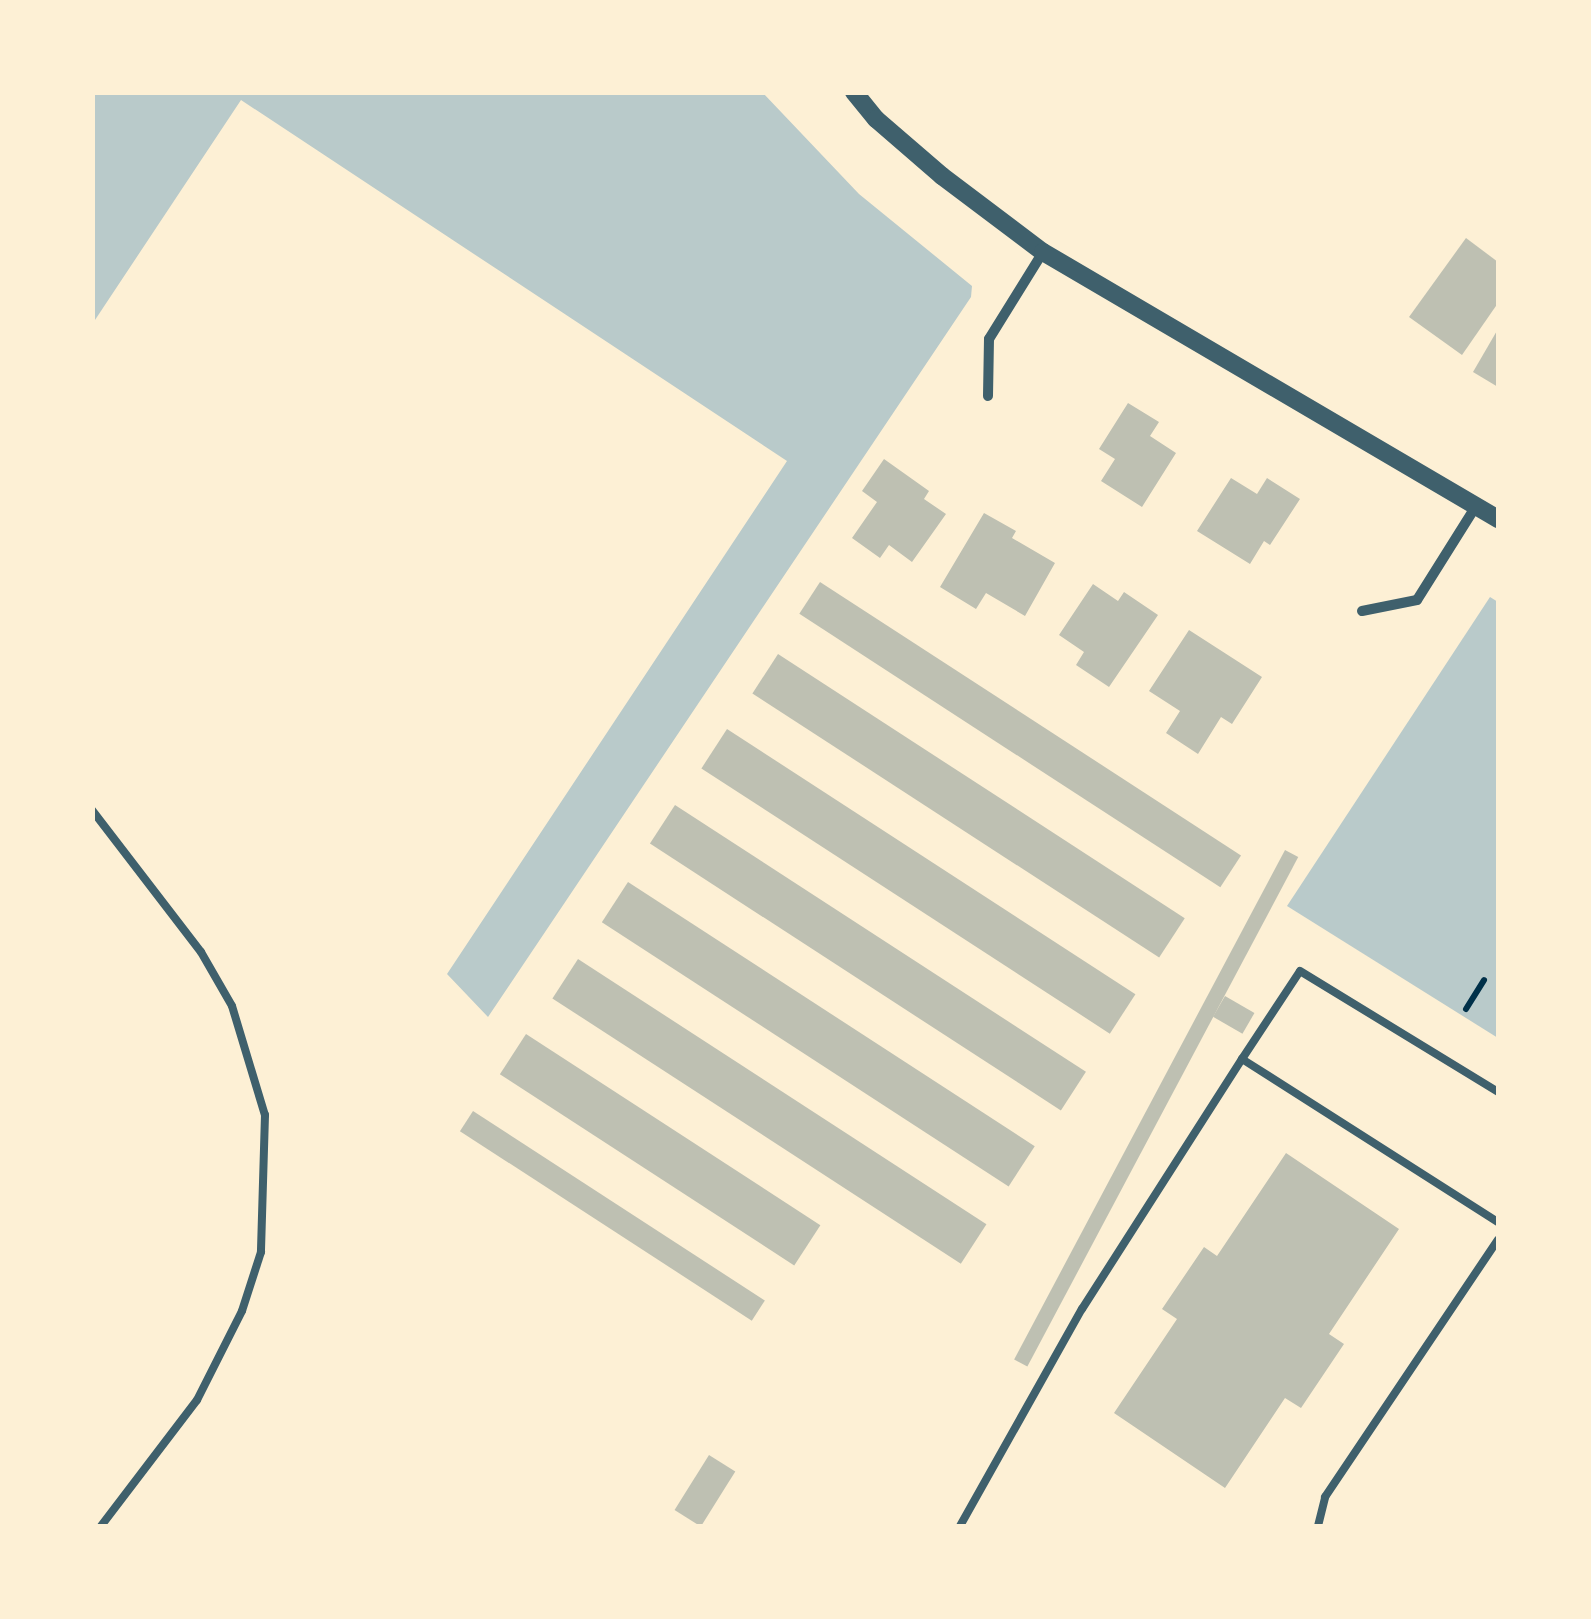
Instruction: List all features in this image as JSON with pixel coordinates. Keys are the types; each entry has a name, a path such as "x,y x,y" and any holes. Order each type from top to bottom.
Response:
{"street":[{"path":"854,92 942,176 1043,252 1498,518"},
{"path":"988,396 989,339 1043,252"},
{"path":"1362,611 1417,600 1476,506"}],"lane":[{"path":"92,810 201,952 232,1006 265,1114 261,1252 242,1311 197,1400 101,1526"},
{"path":"960,1526 1082,1309 1300,971 1498,1092"},
{"path":"1242,1059 1498,1222"},
{"path":"1318,1526 1325,1497 1498,1240"}],"path":[{"path":"1466,1008 1484,980"}],"shaded area":[{"path":"93,92 763,93 859,194 972,286 971,297 488,1017 447,974 787,461 241,100 93,323"},
{"path":"1490,597 1498,602 1498,1038 1287,906"}],"building":[{"path":"1466,238 1498,262 1498,303 1462,355 1409,317"},
{"path":"1498,329 1498,387 1473,372"},
{"path":"1128,403 1159,422 1150,436 1176,453 1142,507 1101,481 1115,459 1099,449"},
{"path":"884,459 929,491 924,499 946,514 912,562 889,545 880,558 852,538 877,502 862,491"},
{"path":"1231,478 1257,494 1267,478 1300,499 1270,545 1264,541 1250,564 1197,531"},
{"path":"984,513 1016,531 1012,538 1055,563 1025,616 986,593 976,609 940,587"},
{"path":"820,582 1241,855 1220,887 799,614"},
{"path":"1093,584 1118,601 1124,592 1158,615 1109,687 1076,665 1084,652 1059,635"},
{"path":"1189,630 1262,677 1232,724 1221,717 1198,754 1166,733 1180,711 1149,691"},
{"path":"778,654 1185,918 1159,958 752,693"},
{"path":"727,729 1135,994 1110,1034 701,768"},
{"path":"675,805 1086,1072 1061,1110 650,844"},
{"path":"1285,850 1298,857 1027,1367 1014,1359"},
{"path":"628,882 1035,1146 1009,1186 602,922"},
{"path":"578,959 986,1224 961,1264 552,998"},
{"path":"1225,996 1254,1013 1242,1034 1213,1017"},
{"path":"526,1034 820,1225 794,1265 500,1074"},
{"path":"473,1111 765,1301 752,1321 460,1131"},
{"path":"1286,1153 1399,1229 1329,1334 1344,1344 1301,1408 1285,1398 1225,1488 1114,1413 1177,1319 1162,1309 1204,1247 1217,1256"},
{"path":"709,1455 735,1471 701,1526 675,1510"}]}
